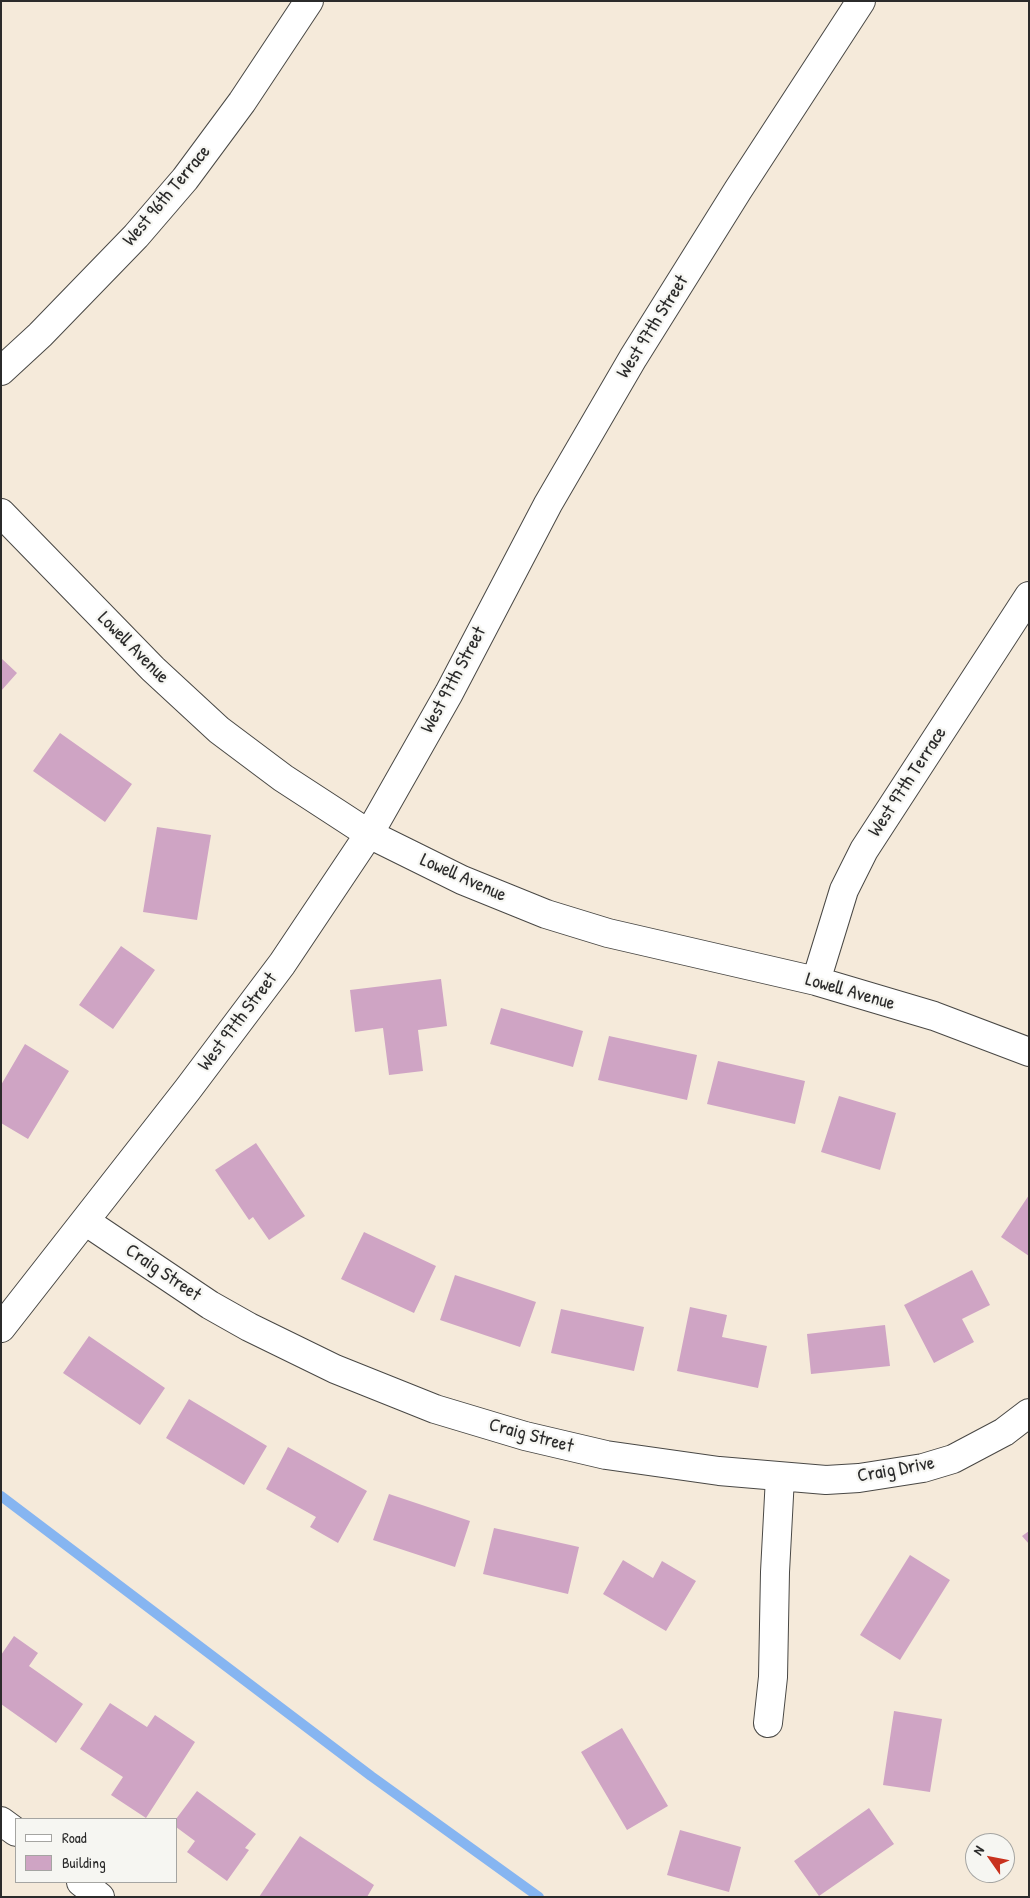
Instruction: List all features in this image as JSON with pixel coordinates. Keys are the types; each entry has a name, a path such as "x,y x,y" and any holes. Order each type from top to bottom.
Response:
{"street":[{"name":"West 96th Terrace","path":"1,371 40,335 136,236 185,179 242,102 309,1"},
{"name":"West 97th Street","path":"1,1328 188,1089 282,964 368,834 449,693 548,504 633,358 738,190 861,1"},
{"name":"Lowell Avenue","path":"1,513 153,669 220,730 283,778 368,834 462,880 546,914 608,933 816,981 934,1016 1029,1052"},
{"name":"West 97th Terrace","path":"816,981 844,890 864,850 1029,596"},
{"name":"Craig Street","path":"85,1221 210,1305 249,1327 334,1369 436,1409 525,1436 606,1455 719,1471 780,1477"},
{"name":"Craig Drive","path":"780,1477 826,1480 923,1468 953,1459 1004,1432 1029,1413"},
{"path":"768,1723 773,1677 775,1572 780,1477"},
{"path":"1,1821 15,1831"},
{"path":"82,1883 100,1897"}],"building":[{"path":"1,658 17,673 1,691"},
{"path":"60,733 132,784 105,822 33,771"},
{"path":"157,827 211,835 197,920 143,912"},
{"path":"121,946 155,970 113,1029 79,1005"},
{"path":"441,979 447,1026 418,1030 423,1071 389,1075 383,1028 355,1032 350,990"},
{"path":"501,1008 583,1031 573,1067 490,1044"},
{"path":"609,1036 697,1055 687,1100 598,1080"},
{"path":"25,1044 69,1071 28,1139 1,1123 1,1085"},
{"path":"718,1061 805,1081 795,1124 707,1104"},
{"path":"839,1096 896,1113 880,1170 821,1152"},
{"path":"256,1143 305,1216 269,1240 253,1217 249,1220 215,1170"},
{"path":"1029,1195 1029,1256 1001,1237"},
{"path":"364,1232 436,1266 414,1313 341,1279"},
{"path":"972,1270 990,1305 962,1319 974,1342 934,1363 904,1305"},
{"path":"455,1275 536,1302 520,1347 440,1320"},
{"path":"690,1307 727,1315 722,1337 767,1346 758,1388 677,1371"},
{"path":"561,1309 644,1327 634,1371 551,1353"},
{"path":"885,1325 890,1366 811,1374 807,1334"},
{"path":"89,1336 165,1388 140,1425 63,1373"},
{"path":"189,1399 267,1446 244,1485 166,1438"},
{"path":"288,1447 367,1491 338,1543 310,1527 316,1517 266,1489"},
{"path":"389,1494 470,1521 455,1567 373,1540"},
{"path":"494,1528 579,1547 568,1594 483,1574"},
{"path":"1029,1531 1029,1544 1022,1536"},
{"path":"910,1555 950,1580 900,1660 860,1635"},
{"path":"623,1560 653,1578 662,1561 696,1581 666,1631 603,1594"},
{"path":"14,1636 38,1653 29,1666 83,1704 56,1743 1,1704 1,1655"},
{"path":"110,1703 147,1727 155,1715 195,1742 146,1818 111,1795 123,1777 80,1749"},
{"path":"894,1711 942,1719 930,1792 883,1785"},
{"path":"622,1728 668,1806 627,1830 581,1752"},
{"path":"197,1791 256,1834 245,1848 249,1850 227,1881 187,1852 195,1841 178,1828 177,1818"},
{"path":"869,1808 894,1844 819,1896 794,1861"},
{"path":"680,1830 741,1847 729,1892 667,1875"},
{"path":"300,1836 374,1885 367,1897 259,1897"}],"waterway":[{"path":"1,1496 371,1776 539,1897"}]}
